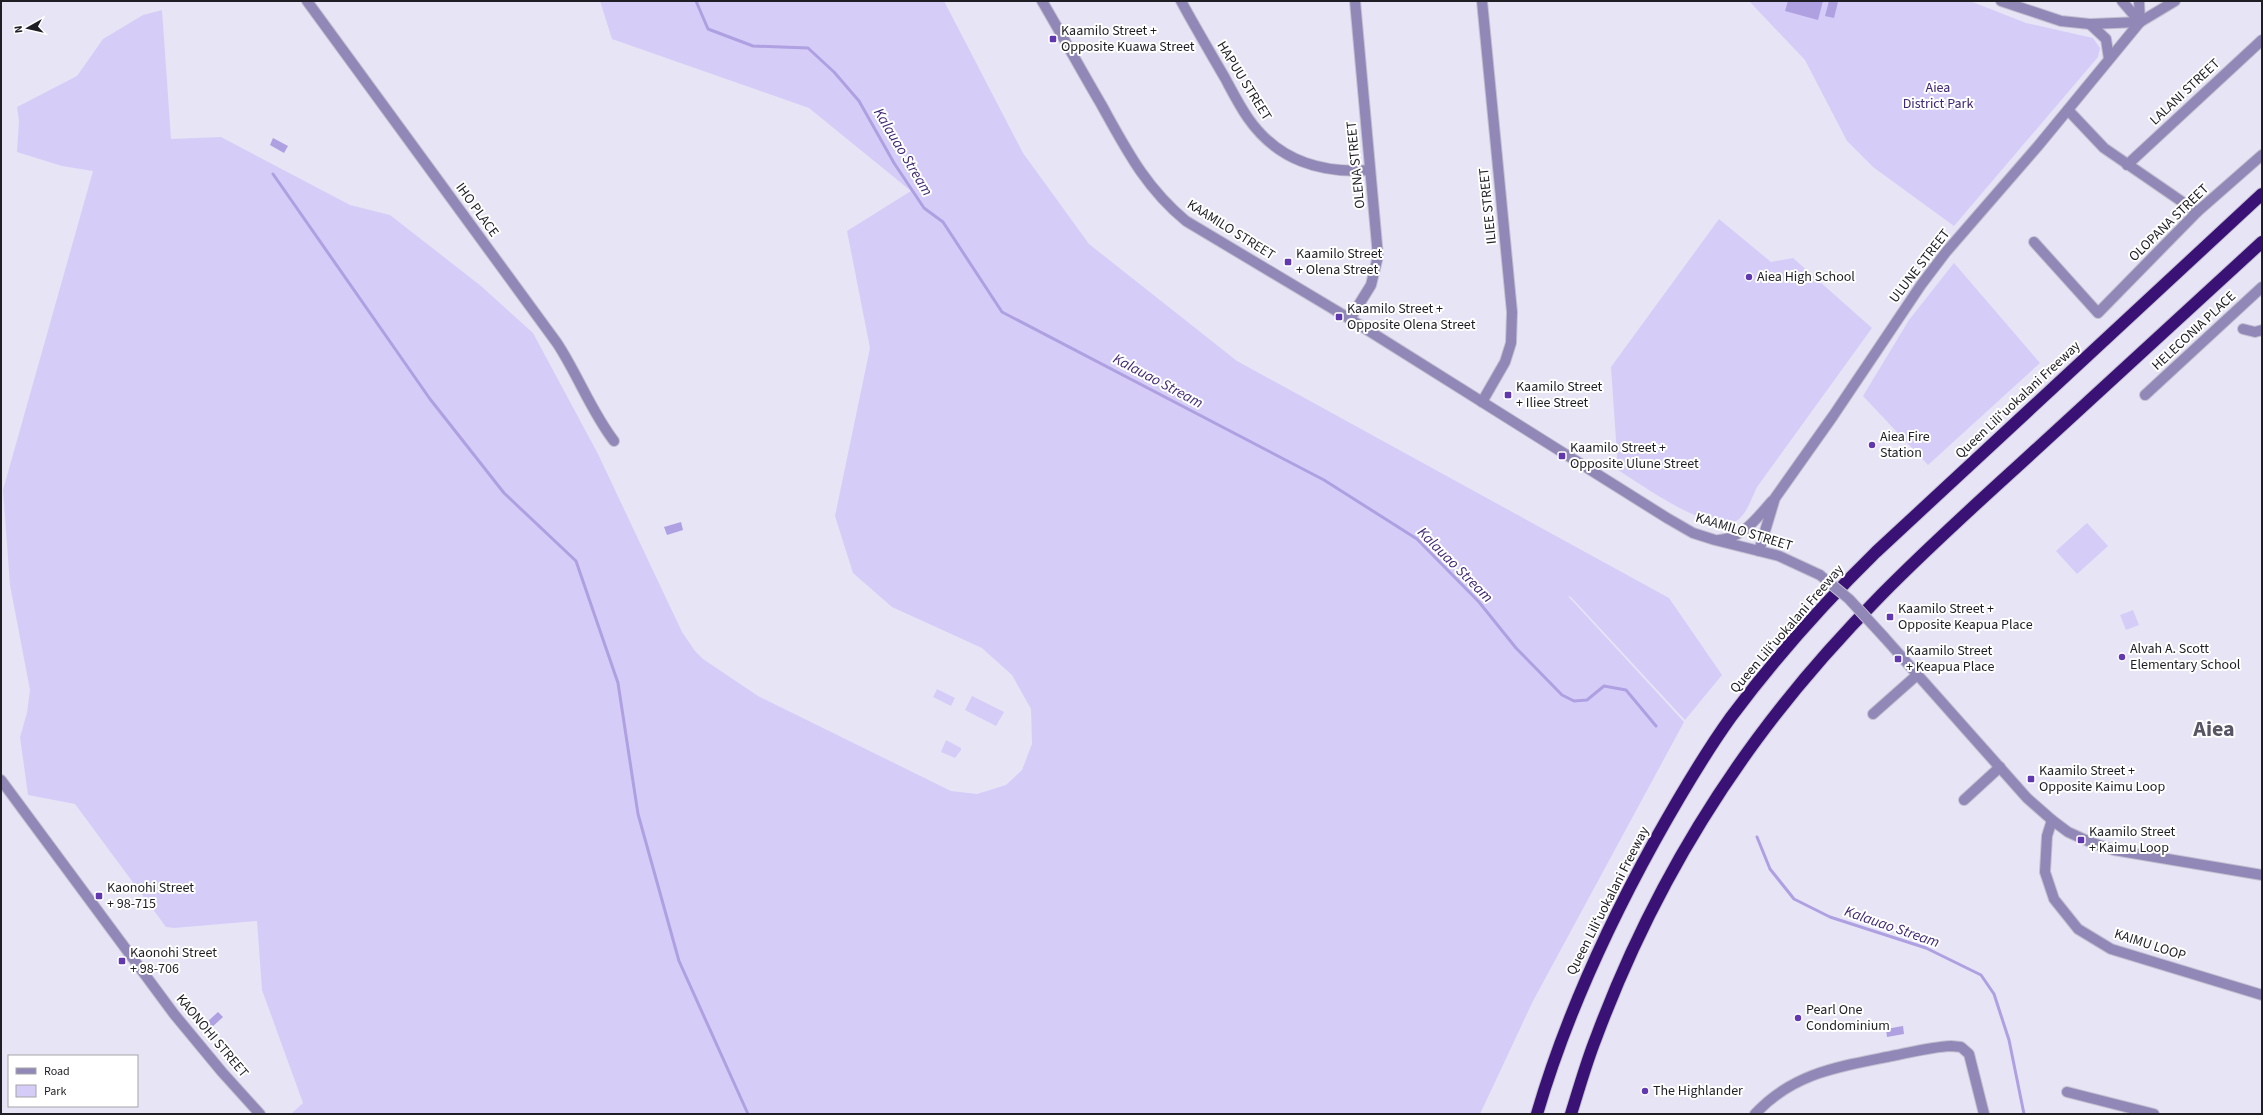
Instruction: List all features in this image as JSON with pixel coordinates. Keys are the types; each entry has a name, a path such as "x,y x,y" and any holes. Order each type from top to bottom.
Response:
{"highway":[{"name":"Queen Liliʻuokalani Freeway","path":"1537,1114 1574,1004 1626,893 1676,802 1731,718 1766,672 1832,595 1876,552 2262,194"},
{"path":"1571,1114 1596,1038 1640,933 1674,869 1710,808 1739,765 1797,686 1858,617 1903,571 2262,242"}],"street":[{"name":"IHO PLACE","path":"307,1 557,344 579,380 599,421 614,441"},
{"name":"KAAMILO STREET","path":"1042,1 1126,149 1148,184 1166,205 1186,221 1350,319 1693,533 1759,551 1801,565 1820,575 1849,599 2000,768 2052,820 2068,832 2090,842 2114,850 2262,875"},
{"name":"HAPUU STREET","path":"1181,1 1248,118 1262,136 1281,150 1310,165 1346,172 1370,170"},
{"name":"OLENA STREET","path":"1350,319 1371,285 1378,256 1355,1"},
{"name":"ILIEE STREET","path":"1482,1 1512,312 1511,343 1505,362 1482,402"},
{"path":"2001,1 2061,21 2090,24 2140,22 2173,2"},
{"path":"2122,1 2140,22"},
{"path":"2139,1 2140,22"},
{"path":"2158,1 2173,2"},
{"name":"ULUNE STREET","path":"1759,551 1764,529 1775,498 1921,285 1946,252 2068,110 2140,22"},
{"path":"2090,24 2106,38 2110,59"},
{"name":"LALANI STREET","path":"2126,165 2262,40"},
{"path":"2068,110 2104,148 2126,165 2197,212"},
{"name":"OLOPANA STREET","path":"2034,242 2098,313 2197,212 2262,155"},
{"name":"HELECONIA PLACE","path":"2145,395 2262,287"},
{"path":"2243,329 2255,332 2262,330"},
{"path":"1715,540 1735,536 1743,532 1775,498"},
{"path":"1873,714 1917,675"},
{"path":"1964,800 2000,768"},
{"name":"KAONOHI STREET","path":"1,780 174,1014 260,1114"},
{"name":"KAIMU LOOP","path":"2052,820 2047,836 2045,872 2054,899 2078,929 2111,948 2262,995"},
{"path":"1755,1114 1769,1098 1808,1076 1831,1068 1942,1046 1961,1047 1969,1054 1984,1114"},
{"path":"2067,1092 2154,1114"}],"green space":[{"path":"600,1 944,1 1023,153 1089,244 1237,361 1669,598 1722,675 1685,720 1571,597 1568,596 1684,722 1533,1001 1480,1114 291,1114 303,1103 262,990 257,921 174,928 166,927 75,804 28,795 20,737 27,713 30,690 10,585 3,490 93,171 62,166 17,152 19,121 17,107 77,76 103,39 143,15 162,10 171,139 221,137 350,205 390,215 481,286 533,333 598,454 682,632 695,651 703,659 758,696 951,791 977,794 1006,785 1022,770 1032,744 1031,709 1012,675 982,648 892,607 853,573 835,516 870,348 847,231 911,191 809,108 612,39"},
{"name":"Aiea District Park","path":"1749,1 1970,1 2026,23 2093,38 2100,48 2098,57 1954,226 1873,167 1847,141 1805,60"},
{"path":"1719,219 1771,262 1793,258 1872,328 1757,487 1745,512 1739,519 1728,523 1713,522 1696,516 1659,496 1618,470 1611,367"},
{"path":"1954,263 2040,363 1928,465 1863,396 1909,320"},
{"path":"2087,523 2108,546 2077,574 2056,551"},
{"path":"2133,610 2139,625 2126,630 2120,615"},
{"path":"937,689 955,698 951,706 933,697"},
{"path":"972,696 1004,712 996,726 965,710"},
{"path":"946,740 961,748 955,758 941,752"}],"shaded area":[{"path":"1788,1 1823,1 1818,20 1785,11"},
{"path":"1829,1 1838,2 1834,18 1825,16"},
{"path":"273,138 288,146 284,153 270,145"},
{"path":"681,522 683,530 667,535 664,527"},
{"path":"218,1012 223,1017 211,1028 206,1023"},
{"path":"1903,1026 1904,1034 1887,1037 1886,1029"}],"waterway":[{"name":"Kalauao Stream","path":"696,1 708,29 753,46 808,48 834,72 859,101 894,163 924,208 943,222 1002,312 1324,480 1417,539 1479,602 1516,648 1562,695 1574,701 1587,700 1604,686 1626,690 1656,726"},
{"path":"273,174 430,399 504,493 576,561 618,683 638,814 679,961 748,1114"},
{"name":"Kalauao Stream","path":"1757,837 1770,869 1794,899 1830,917 1926,948 1981,975 1994,994 2009,1040 2024,1114"}],"place":[{"name":"Kaamilo Street + Opposite Kuawa Street","path":"1053,39"},
{"name":"Kaamilo Street + Olena Street","path":"1288,262"},
{"name":"Aiea High School","path":"1749,277"},
{"name":"Kaamilo Street + Opposite Olena Street","path":"1339,317"},
{"name":"Kaamilo Street + Iliee Street","path":"1508,395"},
{"name":"Aiea Fire Station","path":"1872,445"},
{"name":"Kaamilo Street + Opposite Ulune Street","path":"1562,456"},
{"name":"Kaamilo Street + Opposite Keapua Place","path":"1890,617"},
{"name":"Alvah A. Scott Elementary School","path":"2122,657"},
{"name":"Kaamilo Street + Keapua Place","path":"1898,659"},
{"name":"Kaamilo Street + Opposite Kaimu Loop","path":"2031,779"},
{"name":"Kaamilo Street + Kaimu Loop","path":"2081,840"},
{"name":"Kaonohi Street + 98-715","path":"99,896"},
{"name":"Kaonohi Street + 98-706","path":"122,961"},
{"name":"Pearl One Condominium","path":"1798,1018"},
{"name":"The Highlander","path":"1645,1091"}],"district":[{"name":"Aiea","path":"2214,729"}]}
